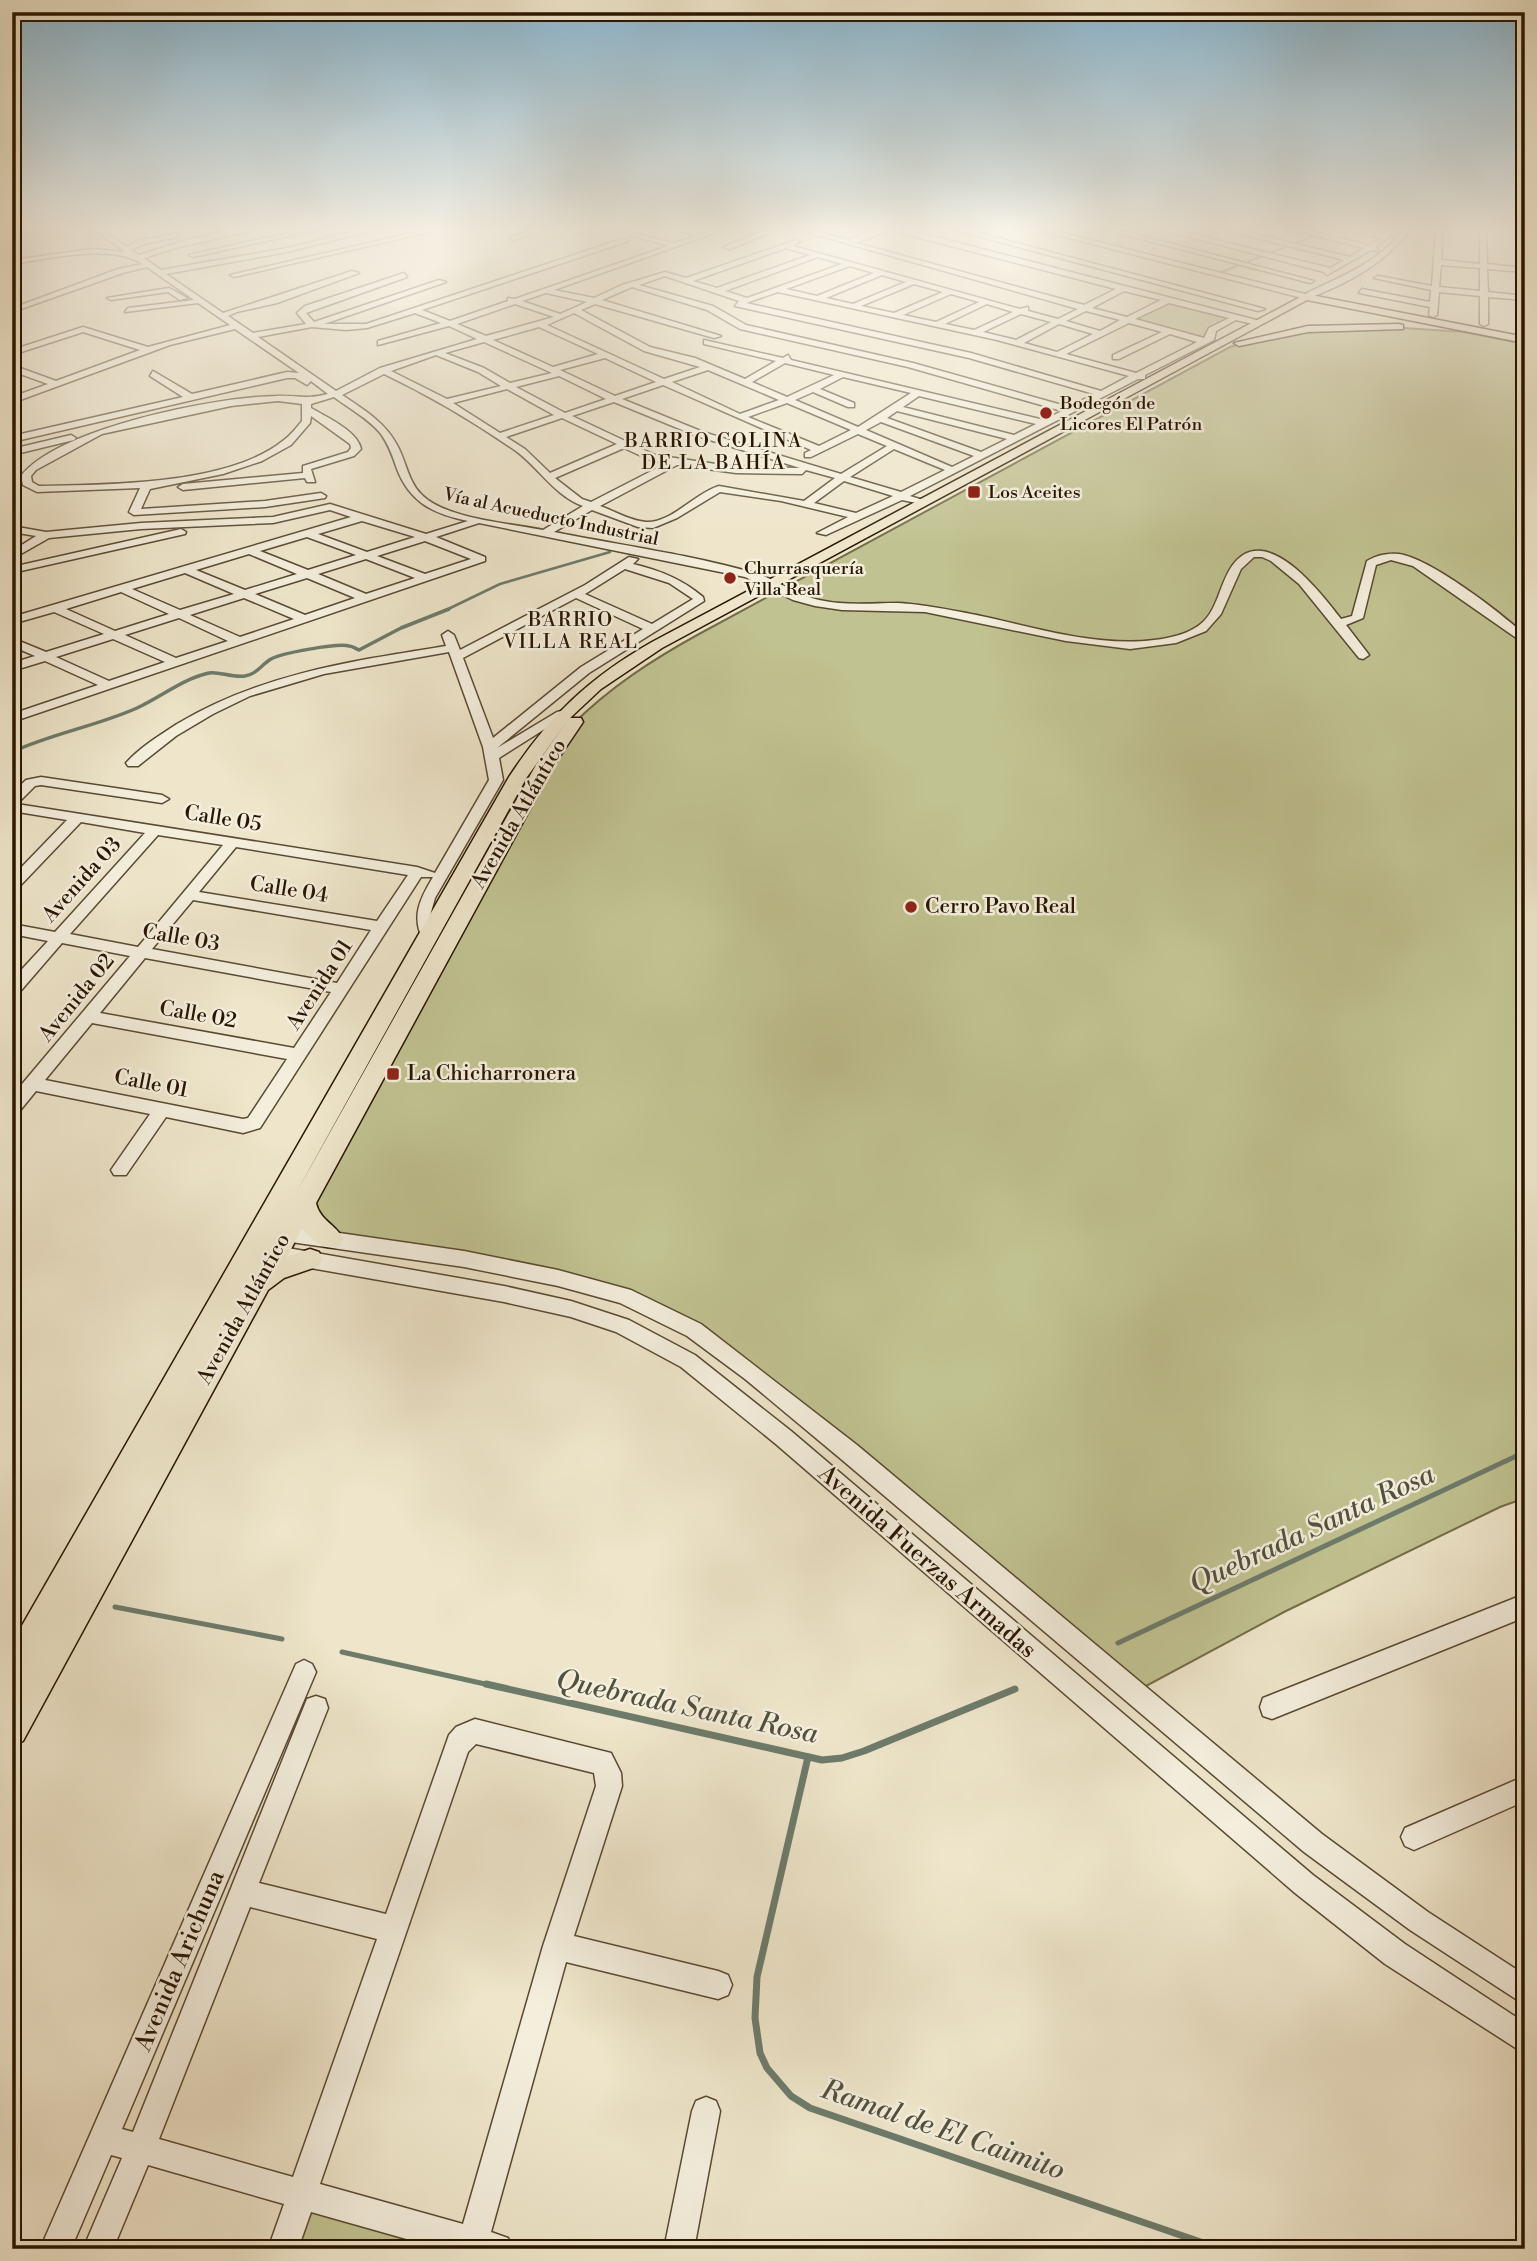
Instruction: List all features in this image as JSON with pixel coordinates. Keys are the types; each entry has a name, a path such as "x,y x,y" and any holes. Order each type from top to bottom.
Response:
{"main road":[{"name":"Avenida Atlántico","path":"12,1730 257,1285 268,1241 303,1200 545,765 571,726 601,697 639,669 922,503 1221,334"},
{"name":"Avenida Atlántico","path":"12,1673 268,1241 428,936 536,747 561,715 595,684 632,659 778,586 1230,347 1250,334"},
{"path":"1230,347 1280,334"},
{"path":"1473,334 1525,342"},
{"path":"1484,334 1525,342"},
{"path":"303,1200 305,1212 313,1227 331,1239"},
{"path":"257,1285 275,1271 310,1259"}],"street":[{"path":"12,353 70,334"},
{"path":"97,334 149,350"},
{"path":"12,400 200,334"},
{"name":"Vía al Acueducto Industrial","path":"249,334 374,421 390,437 408,485 416,498 438,511 477,521 747,573 802,599 823,605 919,608 1092,642 1138,645 1174,639 1202,628 1214,616 1242,560 1257,553 1268,555 1284,564 1339,623 1363,654"},
{"path":"253,336 266,334"},
{"path":"381,343 415,334"},
{"path":"477,334 612,398 687,429 922,503"},
{"path":"306,405 337,394 383,370 436,352 506,334"},
{"path":"559,334 740,417 818,449"},
{"path":"618,334 647,349 681,357 707,367 952,470"},
{"path":"707,334 718,337"},
{"path":"724,334 705,344 1045,423"},
{"path":"773,334 894,362 954,368 1070,410"},
{"path":"879,334 976,353 1102,394"},
{"path":"977,334 1144,378"},
{"path":"1017,343 1036,334"},
{"path":"1059,354 1099,334"},
{"path":"1116,357 1165,334"},
{"path":"1178,334 1203,341"},
{"path":"822,533 902,496 1102,394 1144,378 1211,338 1212,334"},
{"path":"802,349 822,338"},
{"path":"989,344 998,338"},
{"path":"681,357 692,351"},
{"path":"436,352 481,370 563,415 653,458 736,470 817,470"},
{"path":"786,471 818,449 881,419 976,353"},
{"path":"446,402 606,355"},
{"path":"745,383 792,355"},
{"path":"885,368 894,362"},
{"path":"500,436 707,367"},
{"path":"12,368 56,384"},
{"path":"383,370 446,402 500,436 535,461 549,477 578,500 650,526 686,509 716,489 807,503 859,517"},
{"path":"153,374 190,397"},
{"path":"12,439 291,374 297,375 310,385 327,387"},
{"path":"865,381 875,374"},
{"path":"740,417 787,401 841,375"},
{"path":"813,389 851,405"},
{"path":"12,452 231,403 278,398 306,405 355,443 356,449 351,454 306,468 323,502"},
{"path":"12,718 481,559 323,502 134,512 133,509 146,486 225,470 280,448 304,427 307,421 306,405"},
{"path":"895,408 1016,438"},
{"path":"881,419 981,456"},
{"path":"99,432 33,468 26,476 27,483 37,489 208,487 308,475"},
{"path":"549,477 623,445"},
{"path":"807,503 842,477 893,446"},
{"path":"544,534 674,463"},
{"path":"12,529 46,535 281,519 323,502"},
{"path":"12,621 363,517"},
{"path":"12,667 477,521"},
{"path":"12,570 81,557 215,523"},
{"path":"307,533 428,579"},
{"path":"12,556 46,535"},
{"path":"249,550 368,599"},
{"path":"133,763 181,725 261,687 318,671 455,653 576,594 642,553"},
{"path":"1339,623 1357,618 1371,564 1379,559 1395,557 1407,559 1423,567 1504,622 1525,641"},
{"path":"492,751 569,681 696,604 699,598 668,578 624,565"},
{"path":"185,569 307,620"},
{"path":"121,588 241,642"},
{"path":"576,594 652,629"},
{"path":"55,608 176,663"},
{"path":"428,936 423,916 428,898 496,780 492,751 448,635"},
{"path":"12,642 108,685"},
{"path":"492,751 561,715"},
{"path":"12,801 28,785 46,781 162,799"},
{"name":"Calle 05","path":"12,807 423,873"},
{"path":"12,886 78,817"},
{"name":"Avenida 03","path":"12,990 155,830"},
{"name":"Avenida 02","path":"12,1108 233,842"},
{"name":"Avenida 01","path":"257,1121 404,893 423,873"},
{"path":"404,893 428,898"},
{"name":"Calle 04","path":"189,895 382,927"},
{"name":"Calle 03","path":"12,929 342,989"},
{"name":"Calle 02","path":"89,1017 299,1055"},
{"name":"Calle 01","path":"34,1084 243,1126 257,1121"},
{"path":"120,1170 162,1110"},
{"name":"Avenida Fuerzas Armadas","path":"268,1241 331,1239 464,1259 580,1283 646,1306 694,1330 849,1452 1313,1843 1419,1921 1525,1992"},
{"name":"Avenida Fuerzas Armadas","path":"268,1241 310,1259 459,1285 571,1309 622,1326 677,1354 708,1376 802,1454 1304,1884 1395,1954 1525,2040"},
{"path":"1272,1707 1525,1605"},
{"name":"Avenida Arichuna","path":"55,2249 304,1672"},
{"path":"98,2249 316,1708"},
{"path":"103,2138 141,2147 302,2193 485,2245 557,1947 608,1786 608,1773 602,1762 475,1731 465,1736 458,1744 392,1929 302,2193 283,2249"},
{"path":"1414,1837 1525,1788"},
{"path":"241,1892 392,1929"},
{"path":"557,1947 718,1985"},
{"path":"679,2249 706,2111"}],"green space":[{"path":"1178,334 1214,334 1204,341"},
{"path":"1275,334 1472,334 1525,344 1525,1498 1500,1507 1284,1612 1133,1693 752,1373 624,1296 331,1239 305,1212 571,726 601,699 648,664 699,634 1230,347"},
{"path":"302,2193 497,2249 283,2249"}],"waterway":[{"path":"444,611 500,584 610,552"},
{"path":"444,611 449,609"},
{"path":"12,752 122,714 199,676 213,673 245,676 277,657 310,649 343,645 359,650 401,628 444,611"},
{"name":"Quebrada Santa Rosa","path":"1118,1643 1525,1452"},
{"name":"Quebrada Santa Rosa","path":"12,1585 17,1586"},
{"name":"Quebrada Santa Rosa","path":"115,1607 282,1639"},
{"name":"Quebrada Santa Rosa","path":"342,1652 494,1686"},
{"name":"Quebrada Santa Rosa","path":"486,1684 822,1760 842,1758 864,1751 1015,1689"},
{"name":"Ramal de El Caimito","path":"808,1757 757,1977 755,2018 760,2053 767,2068 791,2096 810,2108 1221,2249"}],"place":[{"name":"Bodegón de Licores El Patrón","path":"1046,413"},
{"name":"Los Aceites","path":"974,492"},
{"name":"Churrasquería Villa Real","path":"730,578"},
{"name":"Cerro Pavo Real","path":"911,907"},
{"name":"La Chicharronera","path":"393,1074"}],"district":[{"name":"BARRIO COLINA DE LA BAHÍA","path":"714,452"},
{"name":"BARRIO VILLA REAL","path":"571,631"}]}
